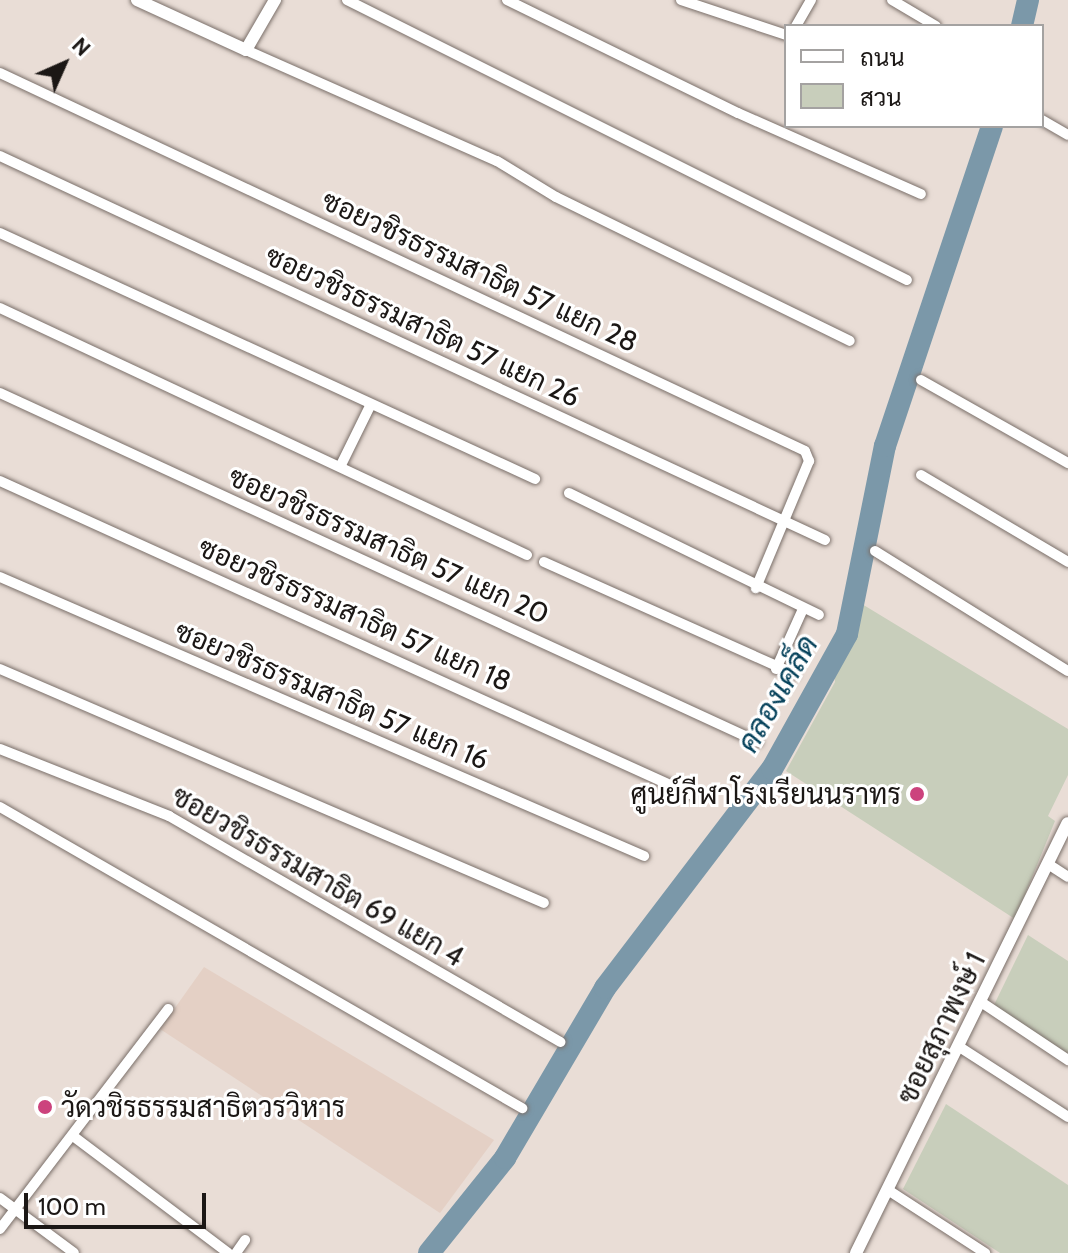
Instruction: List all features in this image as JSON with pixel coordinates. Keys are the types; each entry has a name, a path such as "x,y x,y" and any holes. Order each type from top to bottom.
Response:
{"street":[{"path":"137,0 497,161 556,197 850,341"},
{"path":"246,50 275,0"},
{"path":"347,0 907,280"},
{"path":"507,0 724,106 921,194"},
{"path":"681,0 784,34"},
{"path":"797,24 811,0"},
{"path":"892,0 933,24"},
{"name":"ซอยวชิรธรรมสาธิต 57 แยก 28","path":"0,73 805,451 809,461 756,588"},
{"path":"1044,121 1068,135"},
{"name":"ซอยวชิรธรรมสาธิต 57 แยก 26","path":"0,156 825,540"},
{"path":"0,233 370,406 535,479"},
{"path":"0,308 341,465 527,555"},
{"path":"921,380 1068,463"},
{"name":"ซอยวชิรธรรมสาธิต 57 แยก 20","path":"0,393 758,742"},
{"path":"341,465 370,406"},
{"path":"921,475 1068,562"},
{"name":"ซอยวชิรธรรมสาธิต 57 แยก 18","path":"0,481 690,794"},
{"path":"569,493 756,588 819,615"},
{"path":"875,551 1068,671"},
{"path":"544,562 776,669 794,674"},
{"name":"ซอยวชิรธรรมสาธิต 57 แยก 16","path":"0,577 644,856"},
{"path":"776,669 803,609"},
{"path":"0,669 544,903"},
{"name":"ซอยวชิรธรรมสาธิต 69 แยก 4","path":"0,749 169,816 560,1042"},
{"path":"0,807 522,1108"},
{"name":"ซอยสุภาพงษ์ 1","path":"856,1253 1068,823"},
{"path":"1048,864 1068,877"},
{"path":"981,1002 1068,1060"},
{"path":"0,1229 18,1211 168,1009"},
{"path":"958,1046 1068,1117"},
{"path":"73,1136 228,1253"},
{"path":"888,1190 985,1253"},
{"path":"0,1198 66,1251"},
{"path":"236,1253 245,1240"}],"shaded area":[{"path":"204,967 494,1140 440,1213 160,1029"}],"green space":[{"path":"857,601 1068,729 1068,775 1048,816 1055,821 1015,919 786,771 835,682 833,666 851,634"},
{"path":"1028,935 1068,961 1068,1054 994,1005"},
{"path":"946,1104 1068,1185 1068,1253 1000,1253 903,1189"}],"waterway":[{"name":"คลองเคล็ด","path":"1022,24 1028,0"},
{"name":"คลองเคล็ด","path":"429,1253 505,1158 605,988 772,769 847,634 885,446 991,128"}],"place":[{"name":"ศูนย์กีฬาโรงเรียนนราทร","path":"917,794"},
{"name":"วัดวชิรธรรมสาธิตวรวิหาร","path":"45,1107"}]}
